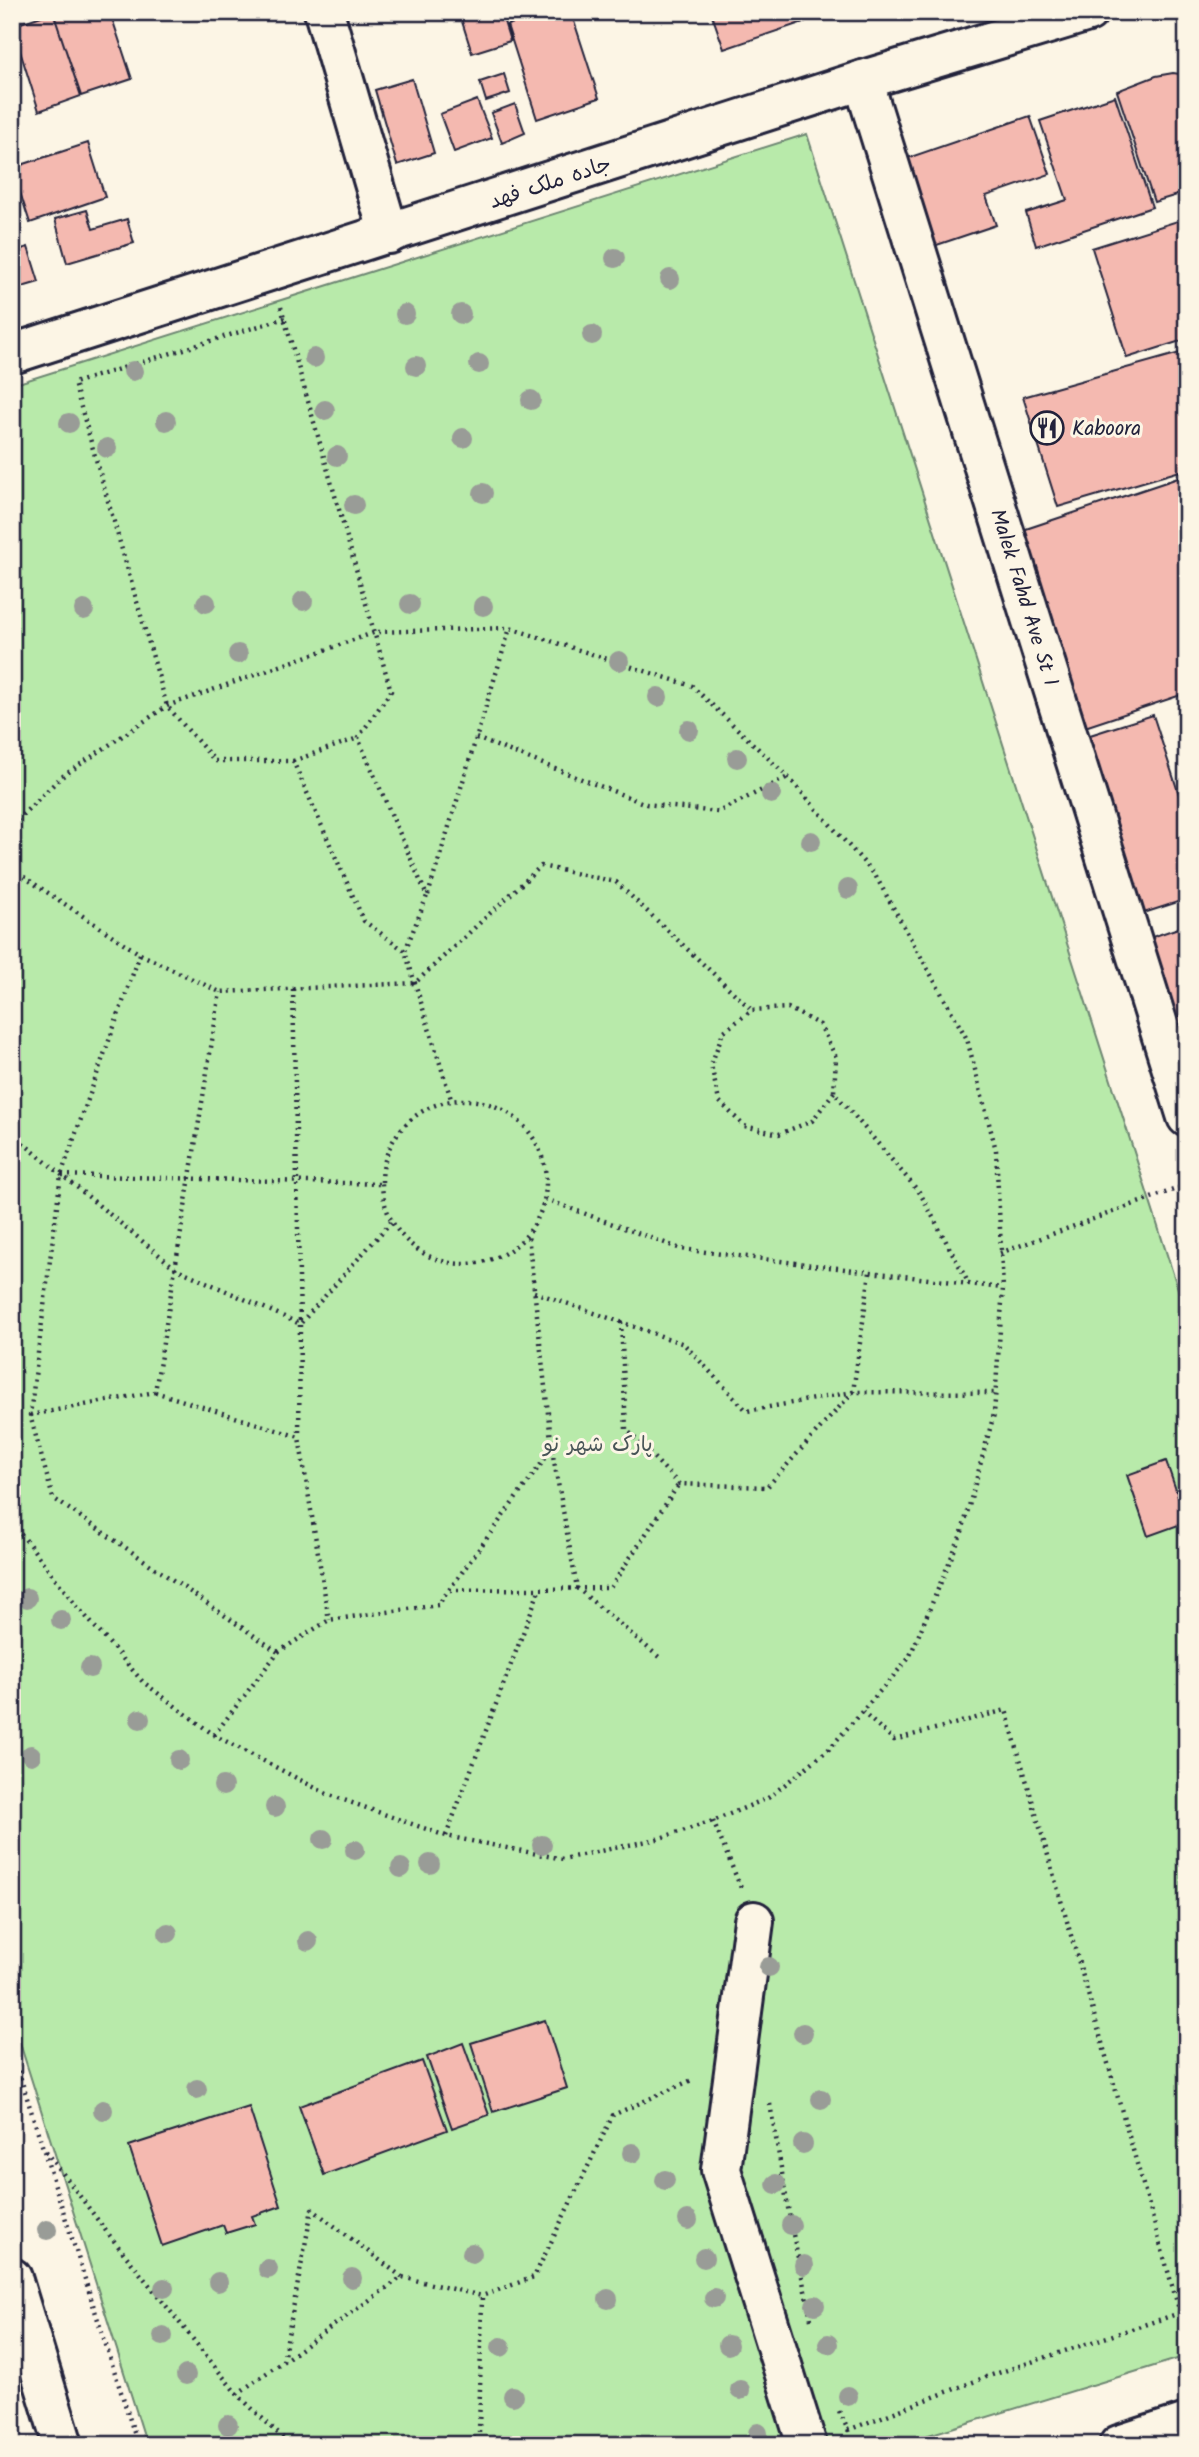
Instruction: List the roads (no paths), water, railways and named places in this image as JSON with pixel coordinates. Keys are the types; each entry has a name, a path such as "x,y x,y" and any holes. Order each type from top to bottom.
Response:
{"street":[{"path":"324,12 389,234"},
{"name":"جاده ملک فهد","path":"12,354 863,80 1088,12"},
{"name":"Malek Fahd Ave St 1","path":"863,80 1187,1117"},
{"path":"754,1922 721,2170 807,2445"},
{"path":"12,2278 63,2445"},
{"path":"1119,2445 1187,2423"}],"place":[{"name":"Kaboora","path":"1047,428"}],"park label":[{"name":"پارک شهر نو","path":"598,1444"}]}
